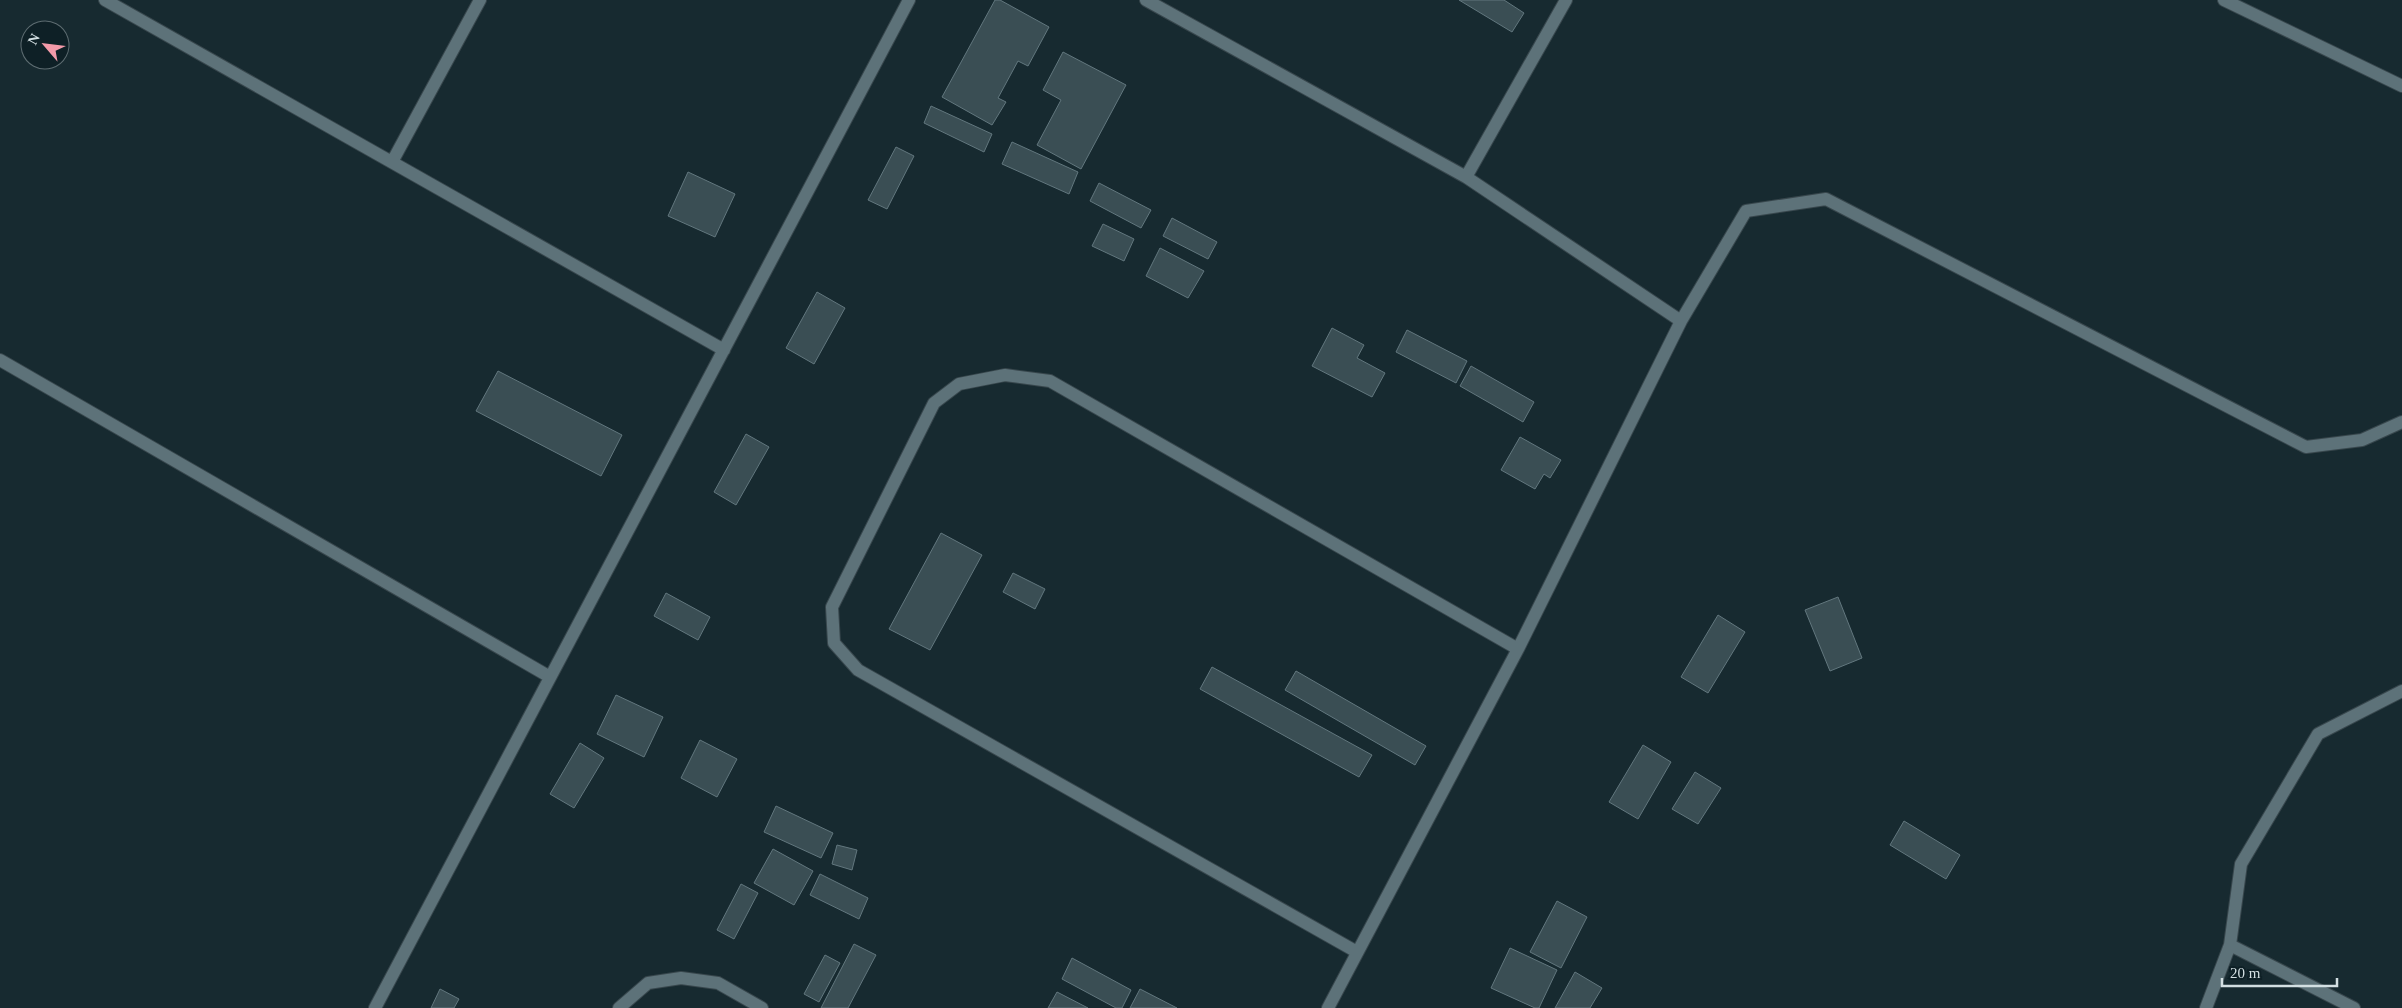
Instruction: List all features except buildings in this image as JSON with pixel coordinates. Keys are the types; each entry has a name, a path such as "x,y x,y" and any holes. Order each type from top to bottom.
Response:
{"street":[{"path":"105,0 724,350"},
{"path":"392,162 480,0"},
{"path":"375,1008 909,0"},
{"path":"1146,0 1466,177 1681,321"},
{"path":"1466,177 1566,0"},
{"path":"2224,0 2402,86"},
{"path":"1328,1008 1518,649 1681,321 1746,211 1826,199 2306,447 2362,440 2402,422"},
{"path":"0,360 550,677"},
{"path":"1357,952 858,670 834,643 832,607 934,403 959,384 1005,375 1050,381 1518,649"},
{"path":"2206,1008 2230,945 2241,864 2318,734 2402,691"},
{"path":"2230,945 2354,1008"},
{"path":"619,1008 648,983 681,978 718,983 762,1008"}]}
